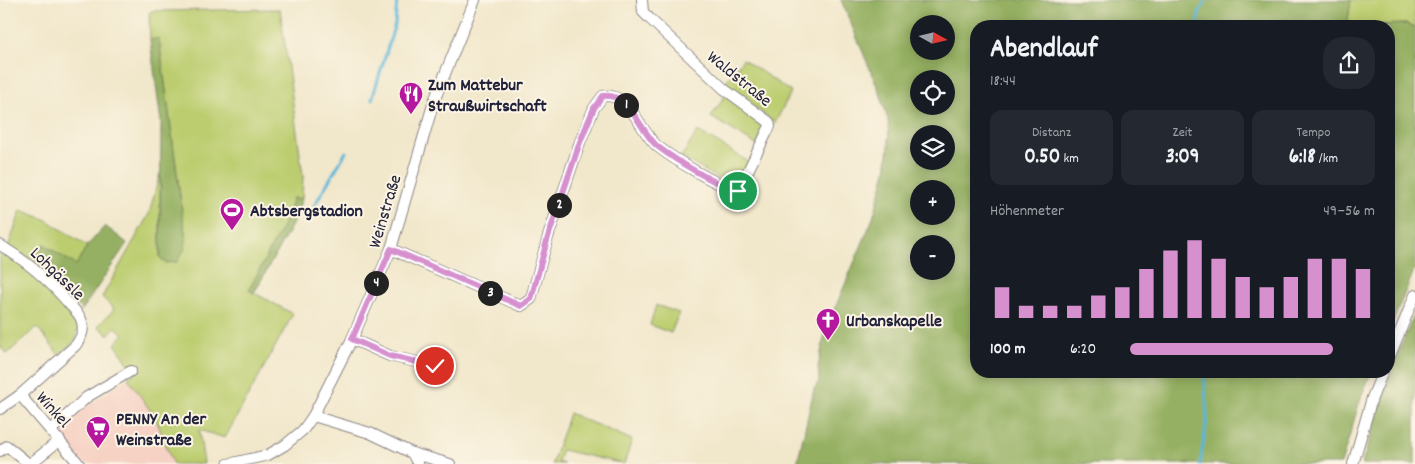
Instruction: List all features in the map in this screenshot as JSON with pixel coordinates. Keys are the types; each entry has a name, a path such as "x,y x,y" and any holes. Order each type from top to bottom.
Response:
{"street":[{"name":"Weinstraße","path":"228,464 269,459 297,435 313,416 352,339 391,249 434,101 474,0"},
{"name":"Waldstraße","path":"391,249 521,306 531,299 548,237 580,142 594,108 603,96 613,95 622,101 657,146 700,173 729,189 738,191 770,126 769,122 724,89 650,20 643,12 642,0"},
{"name":"Lohgässle","path":"0,245 24,260 57,290 81,318 83,326 83,335 76,345 20,395"},
{"path":"1395,343 1415,294"},
{"path":"352,339 390,356 435,366"},
{"path":"51,430 88,397 131,372"},
{"path":"1352,464 1372,398 1380,378"},
{"name":"Winkel","path":"0,409 20,395 79,464"},
{"path":"313,416 370,433 412,452 450,464"},
{"path":"0,451 8,446 30,464 60,440"},
{"path":"412,452 418,464"}],"shaded area":[{"path":"128,378 156,419 173,464 84,464 56,428"}],"green space":[{"path":"841,0 1351,0 1348,20 970,20 970,378 1369,378 1361,397 1341,464 797,464 814,389 819,381 818,367 825,332 873,218 886,171 889,146 888,120 880,93"},
{"path":"1351,0 1415,0 1415,27 1407,24 1395,24 1395,20 1348,20"},
{"name":"Abtsbergstadion","path":"280,9 303,176 302,199 293,198 286,220 249,290 293,314 225,438 199,430 204,464 173,464 156,419 128,378 135,373 115,344 124,334 115,327 108,335 98,326 114,309 102,297 149,214 160,173 160,257 186,241 159,39 150,40 149,14 151,11"},
{"path":"1395,24 1407,24 1415,27 1415,268 1395,316"},
{"path":"159,38 186,241 184,250 177,262 165,263 160,257 161,122 150,40"},
{"path":"743,59 791,92 775,123 724,84"},
{"path":"726,94 763,127 758,146 711,117"},
{"path":"698,131 749,162 739,182 728,184 681,157"},
{"path":"293,198 302,199 292,225 254,293 249,290 286,220"},
{"path":"21,210 45,219 87,246 76,266 44,244 35,261 8,247"},
{"path":"105,226 127,243 82,310 35,261 43,244 76,265 87,246"},
{"path":"0,252 43,283 80,323 75,341 59,355 37,327 7,354 0,346"},
{"path":"656,305 679,313 671,333 650,325"},
{"path":"1415,312 1415,464 1362,464 1389,378 1395,378 1395,362"},
{"path":"569,413 632,440 624,464 562,450 558,462 564,464 552,464"}],"waterway":[{"path":"372,99 395,24 397,0"},
{"path":"1198,20 1199,13 1206,0"},
{"path":"314,206 346,152"},
{"path":"1200,464 1207,419 1204,378"}],"place":[{"name":"Zum Mattebur Straußwirtschaft","path":"411,115"},
{"name":"Abtsbergstadion","path":"232,231"},
{"name":"Urbanskapelle","path":"828,341"},
{"name":"PENNY An der Weinstraße","path":"98,449"}],"route":[{"path":"435,366 390,356 352,339 391,249 521,306 531,299 548,237 580,142 594,108 603,96 613,95 622,101 636,116 648,136 657,146 700,173 729,189 738,191"}]}
